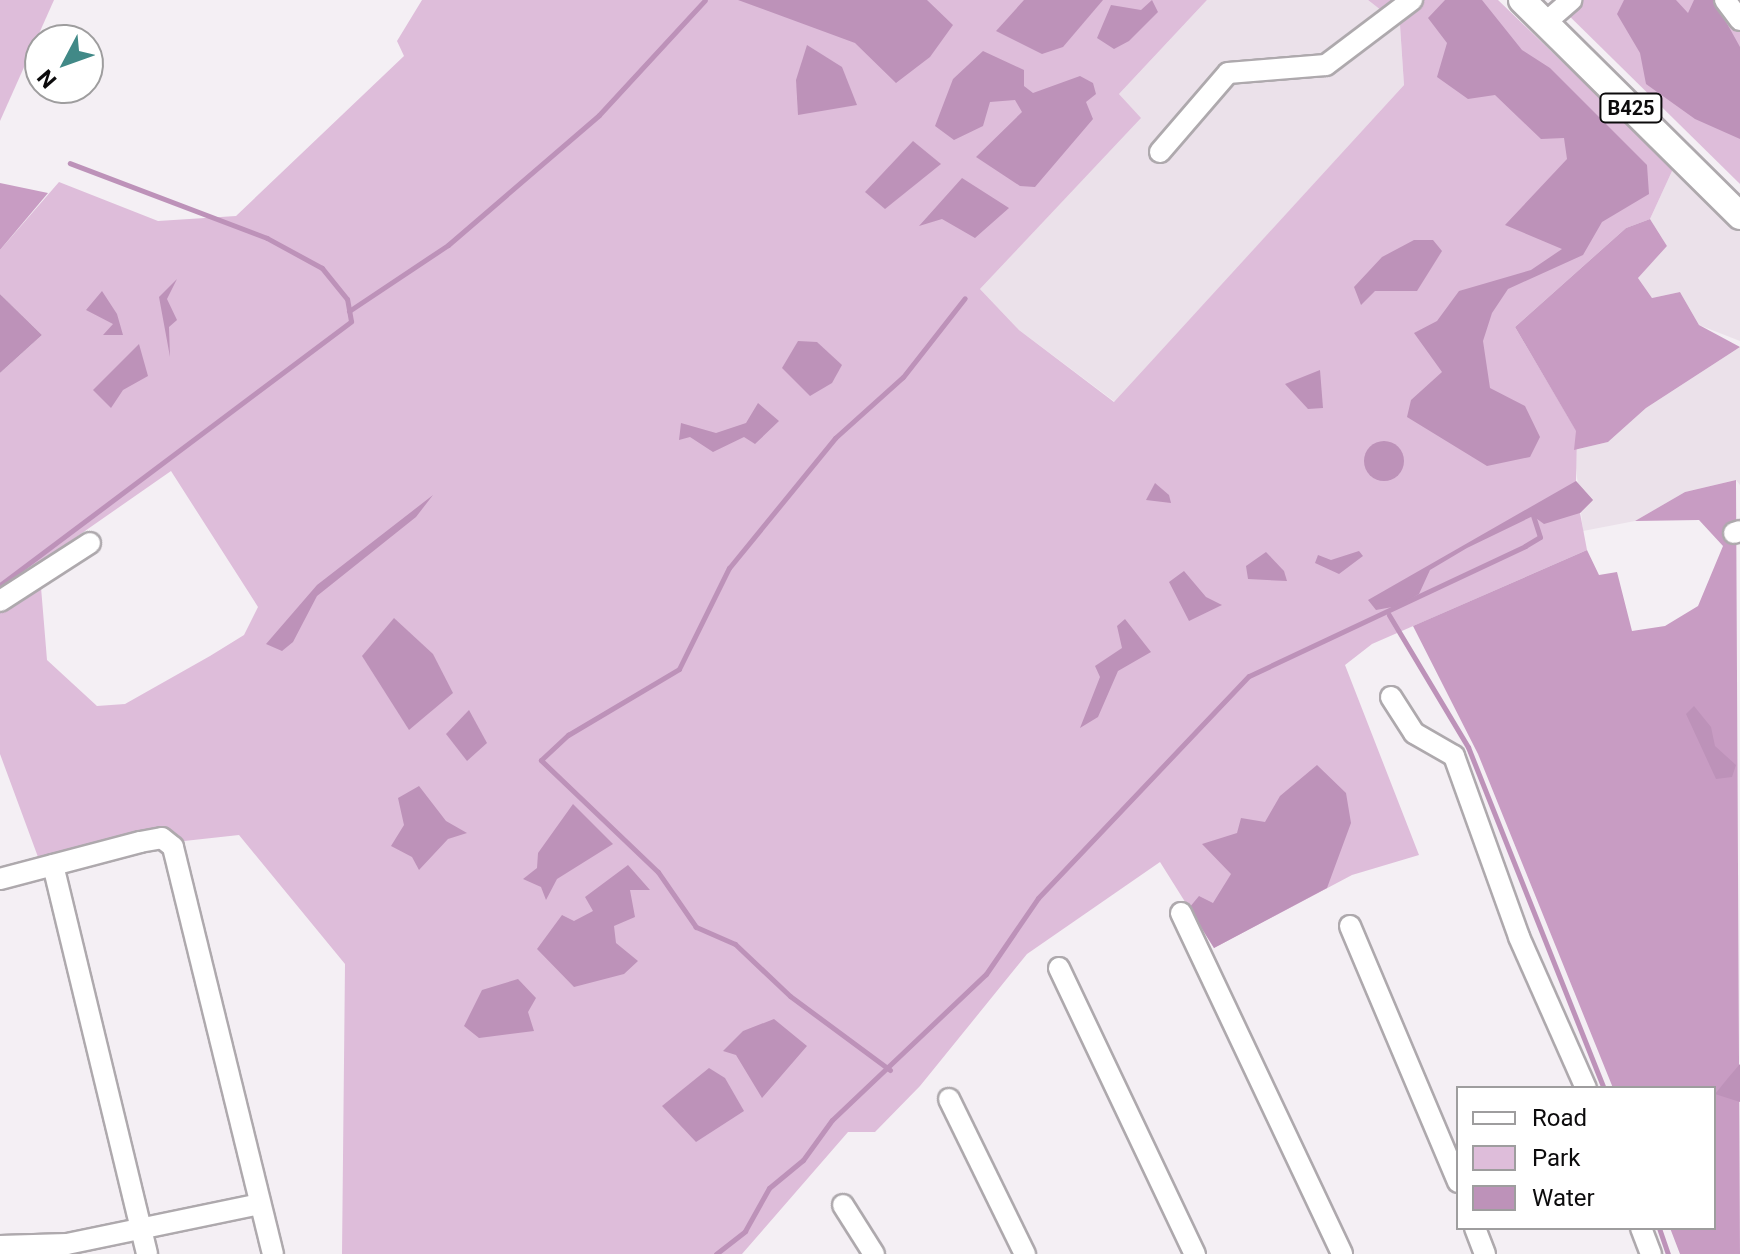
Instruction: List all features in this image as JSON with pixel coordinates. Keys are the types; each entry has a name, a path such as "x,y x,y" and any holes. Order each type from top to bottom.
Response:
{"main road":[{"name":"B425","path":"1522,0 1740,216"}],"street":[{"path":"1160,152 1228,73 1326,65 1412,0"},
{"path":"1545,23 1571,0"},
{"path":"1725,0 1740,20"},
{"path":"0,601 90,543"},
{"path":"1391,697 1414,733 1454,756 1519,937 1585,1086"},
{"path":"0,879 162,838 173,847 273,1254"},
{"path":"53,865 147,1254"},
{"path":"1181,913 1342,1254"},
{"path":"1350,926 1456,1177"},
{"path":"1059,968 1195,1254"},
{"path":"949,1099 1025,1254"},
{"path":"0,1246 141,1231 260,1204"},
{"path":"843,1205 874,1254"},
{"path":"1476,1230 1485,1254"},
{"path":"1642,1230 1651,1254"}],"shaded area":[{"path":"1207,0 1368,0 1400,25 1404,85 1115,402 1019,330 980,289 1140,118 1119,94"},
{"path":"1673,169 1740,230 1740,341 1699,325 1680,292 1652,298 1638,278 1667,246 1650,219"},
{"path":"0,183 48,193 0,250"},
{"path":"1650,219 1667,246 1638,278 1652,298 1680,292 1699,325 1740,347 1646,408 1608,442 1574,450 1576,431 1515,327 1626,228"},
{"path":"1740,347 1740,485 1736,480 1685,492 1635,521 1583,531 1574,450 1608,442 1646,408"},
{"path":"1736,480 1740,1254 1680,1254 1671,1230 1716,1230 1716,1086 1612,1086 1478,754 1413,626 1587,550 1599,575 1617,572 1632,631 1665,626 1698,606 1723,546 1699,520 1635,521 1685,492"}],"green space":[{"path":"0,0 54,0 43,24 24,24 24,67 0,121"},
{"path":"422,0 1207,0 1119,94 1141,118 980,289 1019,330 1114,402 1404,85 1400,25 1368,0 1498,0 1673,169 1650,219 1626,228 1515,327 1577,432 1576,481 1593,500 1580,513 1587,550 1372,644 1345,665 1419,855 1352,875 1214,948 1160,862 1027,954 920,1086 875,1132 848,1132 742,1254 342,1254 345,964 239,835 38,857 0,754 0,373 42,335 0,294 0,250 59,182 158,221 236,216 404,56 397,41","holes":["171,471 258,607 244,635 210,656 125,704 97,706 47,660 39,563"]},
{"path":"1553,0 1740,0 1740,184"}],"water":[{"path":"738,0 927,0 953,25 930,57 896,83 855,43"},
{"path":"1024,0 1103,0 1063,47 1042,54 996,31"},
{"path":"1152,0 1158,12 1129,41 1114,49 1097,38 1111,5 1141,10"},
{"path":"1445,0 1482,0 1522,50 1550,68 1647,165 1649,194 1602,222 1583,255 1508,289 1492,313 1483,341 1490,388 1525,406 1540,437 1530,457 1487,466 1407,417 1411,400 1442,372 1414,333 1437,321 1459,291 1531,270 1562,249 1505,225 1567,159 1564,138 1541,139 1495,95 1468,99 1437,77 1447,43 1428,18"},
{"path":"1624,0 1676,0 1688,13 1694,0 1714,0 1740,47 1740,139 1695,119 1646,84 1640,53 1617,14"},
{"path":"807,45 842,67 857,105 798,115 796,80"},
{"path":"983,51 1024,70 1024,86 1033,93 1080,76 1093,83 1096,94 1086,102 1093,119 1035,187 1020,186 976,157 1022,112 1015,100 990,102 983,126 954,140 935,126 953,79"},
{"path":"913,141 941,164 885,209 865,192"},
{"path":"962,178 1009,208 975,238 942,219 919,226"},
{"path":"1414,240 1433,240 1442,251 1417,291 1375,291 1361,305 1354,287 1382,257"},
{"path":"177,279 167,299 177,320 169,327 170,357 159,297"},
{"path":"102,291 117,314 123,335 103,335 113,324 86,310"},
{"path":"0,294 42,335 0,373"},
{"path":"798,341 817,342 842,365 832,383 810,396 782,368"},
{"path":"139,344 148,376 123,390 111,408 93,390"},
{"path":"1320,370 1323,408 1308,409 1285,384"},
{"path":"758,403 779,421 755,444 744,437 713,452 690,437 679,440 681,423 716,433 746,423"},
{"path":"1384,441 1398,447 1404,461 1398,475 1384,481 1370,475 1364,461 1370,447"},
{"path":"1576,481 1593,500 1580,513 1544,524 1533,516 1467,548 1430,570 1419,594 1398,606 1376,610 1368,600"},
{"path":"1155,483 1169,495 1171,503 1146,500"},
{"path":"433,495 416,517 317,596 293,642 282,651 266,644 317,585"},
{"path":"1359,551 1363,556 1339,574 1315,563 1318,555 1331,560"},
{"path":"1266,552 1284,571 1287,581 1248,579 1246,566"},
{"path":"1184,571 1206,597 1222,605 1189,621 1169,582"},
{"path":"394,618 433,654 453,693 409,730 362,656"},
{"path":"1125,619 1151,652 1118,671 1098,717 1080,728 1100,677 1095,666 1122,648 1117,626"},
{"path":"1694,706 1711,727 1715,746 1736,765 1732,777 1716,779 1686,714"},
{"path":"469,710 487,743 467,761 446,734"},
{"path":"1317,765 1346,793 1351,823 1327,888 1214,948 1189,908 1199,896 1213,903 1231,874 1202,844 1237,833 1241,818 1265,822 1280,796"},
{"path":"419,786 446,821 467,833 448,839 419,870 412,857 391,846 404,825 398,798"},
{"path":"573,804 613,844 557,879 546,900 541,887 523,879 537,868 538,853"},
{"path":"628,865 650,890 630,890 635,917 614,926 616,943 638,961 624,974 574,987 537,949 562,915 574,921 593,911 585,897"},
{"path":"518,979 536,998 528,1012 534,1031 479,1038 464,1026 482,990"},
{"path":"774,1019 807,1046 762,1098 736,1055 723,1051 743,1031"},
{"path":"1740,1064 1740,1102 1716,1094"},
{"path":"709,1068 725,1078 744,1111 696,1142 662,1106"}],"waterway":[{"path":"349,311 448,245 599,115 705,0"},
{"path":"0,585 351,321 347,299 322,268 267,238 70,163"},
{"path":"890,1070 790,996 735,944 696,927 658,872 541,760 568,735 679,669 729,568 835,438 903,377 965,298"},
{"path":"716,1254 745,1231 769,1188 803,1160 832,1120 986,974 1038,898 1249,676 1525,546 1540,537 1533,516"},
{"path":"1389,615 1468,747 1603,1086"},
{"path":"1660,1230 1668,1254"}]}
